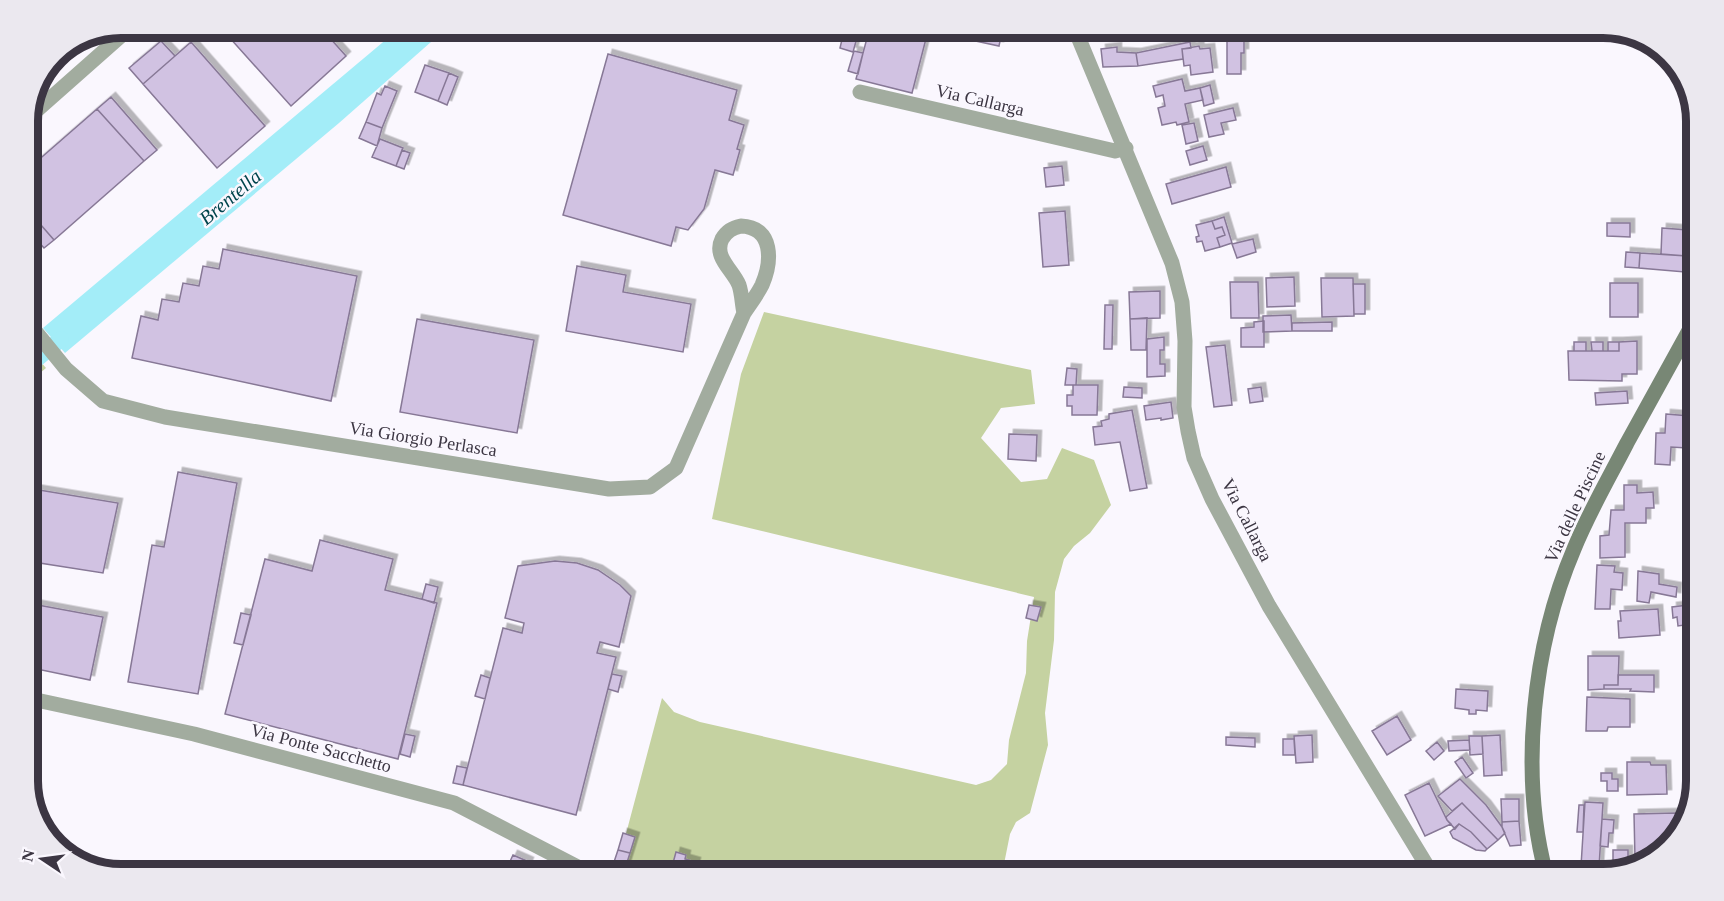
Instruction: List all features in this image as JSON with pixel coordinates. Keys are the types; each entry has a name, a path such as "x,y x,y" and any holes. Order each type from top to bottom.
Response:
{"street":[{"path":"39,109 118,38"},
{"name":"Via Callarga","path":"1079,38 1172,263 1182,302 1185,341 1184,407 1194,458 1212,499 1269,606 1425,863"},
{"name":"Via Callarga","path":"860,92 1115,151 1126,148"},
{"name":"Via Giorgio Perlasca","path":"38,335 66,369 103,401 165,417 609,489 650,487 676,468 744,313 761,287 767,269 764,237 754,228 741,226 728,231 720,244 720,251 740,288 744,313"},
{"name":"Via delle Piscine","path":"1544,863 1537,825 1533,741 1537,689 1551,618 1574,549 1590,513 1686,336"},
{"name":"Via Ponte Sacchetto","path":"38,700 194,734 454,803 570,863"}],"green space":[{"path":"764,312 1031,370 1035,404 1001,408 981,438 1021,482 1047,479 1062,448 1094,460 1111,505 1090,533 1074,546 1064,559 1055,592 1054,640 1045,713 1048,745 1030,813 1016,822 1010,834 1004,863 618,863 662,698 674,712 700,722 976,785 991,780 1007,764 1009,740 1026,673 1027,641 1034,597 712,519 741,374"},
{"path":"38,359 46,368 38,375"}],"water":[{"path":"388,38 436,38 339,123 65,353 43,328"}],"building":[{"path":"230,38 330,38 346,56 291,106"},
{"path":"842,38 857,38 853,52 840,48"},
{"path":"867,38 926,38 912,93 856,79"},
{"path":"961,38 1001,38 999,46"},
{"path":"1227,40 1244,40 1244,53 1241,53 1241,74 1227,74"},
{"path":"161,41 175,56 143,84 129,68"},
{"path":"191,42 265,126 217,168 143,84"},
{"path":"1190,42 1191,48 1182,49 1183,59 1138,66 1136,53"},
{"path":"1199,46 1200,49 1210,48 1213,72 1191,75 1190,65 1184,66 1182,49"},
{"path":"1117,47 1117,52 1136,53 1138,66 1103,67 1101,49"},
{"path":"854,51 863,53 858,74 848,71"},
{"path":"608,54 737,90 729,120 744,125 733,175 715,170 704,209 688,230 676,227 671,246 563,215"},
{"path":"425,65 449,73 438,101 415,92"},
{"path":"449,73 458,77 447,105 438,101"},
{"path":"1182,79 1185,91 1200,88 1203,100 1185,104 1189,122 1162,125 1158,108 1165,106 1163,95 1156,97 1153,86"},
{"path":"1210,85 1214,103 1204,106 1200,88"},
{"path":"385,86 397,91 382,128 366,122 377,93 381,95"},
{"path":"111,97 157,150 144,161 97,109"},
{"path":"1233,108 1236,120 1221,123 1224,134 1209,137 1204,115"},
{"path":"97,109 144,161 54,240 38,222 38,160"},
{"path":"366,122 382,128 377,146 359,138"},
{"path":"1194,123 1198,141 1186,144 1182,125"},
{"path":"380,139 403,148 396,166 372,157"},
{"path":"1203,146 1207,160 1190,165 1186,151"},
{"path":"402,150 410,153 404,169 396,166"},
{"path":"1062,166 1064,185 1046,187 1044,168"},
{"path":"1226,167 1231,187 1172,204 1166,184"},
{"path":"1065,211 1069,265 1043,267 1039,213"},
{"path":"1224,217 1232,243 1220,247 1217,238 1225,235 1222,227 1215,229 1212,221"},
{"path":"1212,221 1215,229 1222,227 1225,235 1217,238 1220,247 1205,251 1202,241 1197,242 1196,237 1199,236 1196,225"},
{"path":"38,222 54,240 44,248 38,241"},
{"path":"1607,223 1630,223 1630,237 1607,236"},
{"path":"1662,228 1686,230 1686,256 1661,254"},
{"path":"1253,239 1256,252 1237,258 1232,244"},
{"path":"223,249 357,276 331,401 132,358 141,316 158,320 162,299 179,302 183,283 199,286 203,266 219,269"},
{"path":"1626,252 1640,253 1639,268 1625,267"},
{"path":"1640,253 1686,256 1685,272 1639,268"},
{"path":"577,266 626,275 623,292 691,304 683,352 566,331"},
{"path":"1294,277 1295,306 1267,307 1266,278"},
{"path":"1321,278 1353,278 1354,316 1322,317"},
{"path":"1230,282 1258,282 1259,318 1231,318"},
{"path":"1610,283 1638,283 1638,317 1610,317"},
{"path":"1353,284 1365,284 1365,314 1354,314"},
{"path":"1160,291 1160,318 1130,319 1129,292"},
{"path":"1105,305 1113,305 1112,349 1104,349"},
{"path":"1291,315 1292,331 1263,332 1263,316"},
{"path":"1147,318 1146,350 1131,350 1130,319"},
{"path":"417,319 534,340 517,433 400,412"},
{"path":"1264,321 1264,347 1241,347 1241,328 1254,327 1254,322"},
{"path":"1332,322 1332,331 1292,331 1292,323"},
{"path":"1164,337 1164,350 1160,350 1160,364 1165,364 1165,376 1147,377 1147,339"},
{"path":"1637,341 1637,374 1622,374 1622,381 1569,380 1568,351 1619,351 1619,342"},
{"path":"1574,342 1586,342 1586,351 1574,351"},
{"path":"1591,342 1603,342 1603,351 1592,351"},
{"path":"1608,342 1619,342 1619,351 1608,351"},
{"path":"1225,345 1232,405 1214,407 1206,347"},
{"path":"1067,368 1077,369 1076,385 1065,385"},
{"path":"1073,385 1098,385 1097,415 1072,415 1072,406 1067,406 1067,395 1073,395"},
{"path":"1124,387 1142,388 1142,398 1123,397"},
{"path":"1261,387 1263,401 1250,403 1248,389"},
{"path":"1627,391 1628,403 1596,405 1595,393"},
{"path":"1171,402 1173,418 1146,420 1144,406"},
{"path":"1132,410 1147,488 1130,491 1120,442 1095,445 1093,427 1102,426 1101,421 1109,419 1109,414"},
{"path":"1666,414 1686,416 1686,448 1671,447 1670,465 1655,464 1656,433 1665,433"},
{"path":"1009,434 1037,435 1036,461 1008,459"},
{"path":"178,472 237,483 198,694 128,682 152,545 164,547"},
{"path":"1624,485 1637,485 1637,493 1653,492 1654,508 1646,508 1646,523 1625,523 1625,557 1600,558 1600,536 1609,535 1611,510 1624,510"},
{"path":"38,490 118,503 103,573 38,563"},
{"path":"320,540 393,559 385,590 437,603 398,759 225,714 265,559 312,571"},
{"path":"555,561 577,563 598,570 620,585 631,596 619,647 600,642 597,653 616,657 576,815 463,785 503,628 522,633 524,623 505,618 518,566"},
{"path":"1597,565 1615,566 1614,572 1623,573 1622,590 1611,589 1610,609 1595,609"},
{"path":"1638,571 1659,574 1659,584 1677,587 1676,597 1651,592 1649,603 1637,601"},
{"path":"426,584 438,587 434,603 422,599"},
{"path":"38,605 103,617 90,680 38,669"},
{"path":"1029,605 1041,607 1037,621 1026,618"},
{"path":"1686,605 1686,625 1678,626 1677,617 1673,618 1672,607"},
{"path":"1658,609 1660,635 1619,638 1620,611"},
{"path":"241,613 251,615 243,645 234,643"},
{"path":"1588,656 1619,656 1618,685 1604,685 1604,689 1588,690"},
{"path":"612,674 622,676 618,692 608,689"},
{"path":"481,675 490,678 485,699 475,696"},
{"path":"1618,675 1654,675 1654,692 1604,689 1604,685 1618,685"},
{"path":"1456,689 1488,691 1487,711 1476,710 1476,714 1469,714 1469,710 1455,708"},
{"path":"1587,697 1630,699 1630,727 1608,727 1607,731 1586,731"},
{"path":"1397,716 1411,740 1387,755 1372,731"},
{"path":"405,734 415,736 410,757 400,754"},
{"path":"1312,735 1313,762 1296,763 1294,736"},
{"path":"1500,735 1502,775 1484,776 1482,736"},
{"path":"1469,736 1482,736 1483,754 1470,755"},
{"path":"1226,737 1255,738 1255,747 1226,745"},
{"path":"1283,739 1294,739 1295,755 1283,755"},
{"path":"1469,740 1470,750 1449,751 1448,741"},
{"path":"1437,742 1444,751 1434,760 1426,751"},
{"path":"1462,757 1473,773 1466,778 1455,762"},
{"path":"1627,762 1666,765 1667,794 1627,795"},
{"path":"457,766 467,768 463,785 453,783"},
{"path":"1601,773 1612,773 1612,779 1618,779 1618,791 1607,791 1607,781 1601,781"},
{"path":"1460,779 1486,805 1502,827 1505,833 1498,840 1462,803 1452,811 1438,796"},
{"path":"1429,783 1451,824 1425,836 1405,795"},
{"path":"1501,799 1519,799 1519,821 1502,822"},
{"path":"1585,802 1603,803 1599,863 1581,863"},
{"path":"1462,803 1498,840 1487,849 1471,832 1459,824 1455,829 1447,820 1446,817"},
{"path":"1579,805 1584,805 1583,832 1577,832"},
{"path":"1676,813 1676,820 1658,843 1650,850 1635,857 1634,814"},
{"path":"1602,819 1614,820 1613,833 1609,833 1608,847 1600,846"},
{"path":"1519,821 1521,845 1510,846 1502,822"},
{"path":"1459,824 1471,832 1487,849 1485,851 1476,850 1453,838 1450,832"},
{"path":"623,833 635,837 630,853 618,850"},
{"path":"618,850 630,853 627,863 614,863"},
{"path":"1613,850 1628,850 1628,860 1613,863"},
{"path":"676,852 686,855 685,859 696,862 696,863 673,863"},
{"path":"513,855 529,862 529,863 509,863"}],"waterway":[{"name":"Brentella","path":"38,358 61,339"}]}
